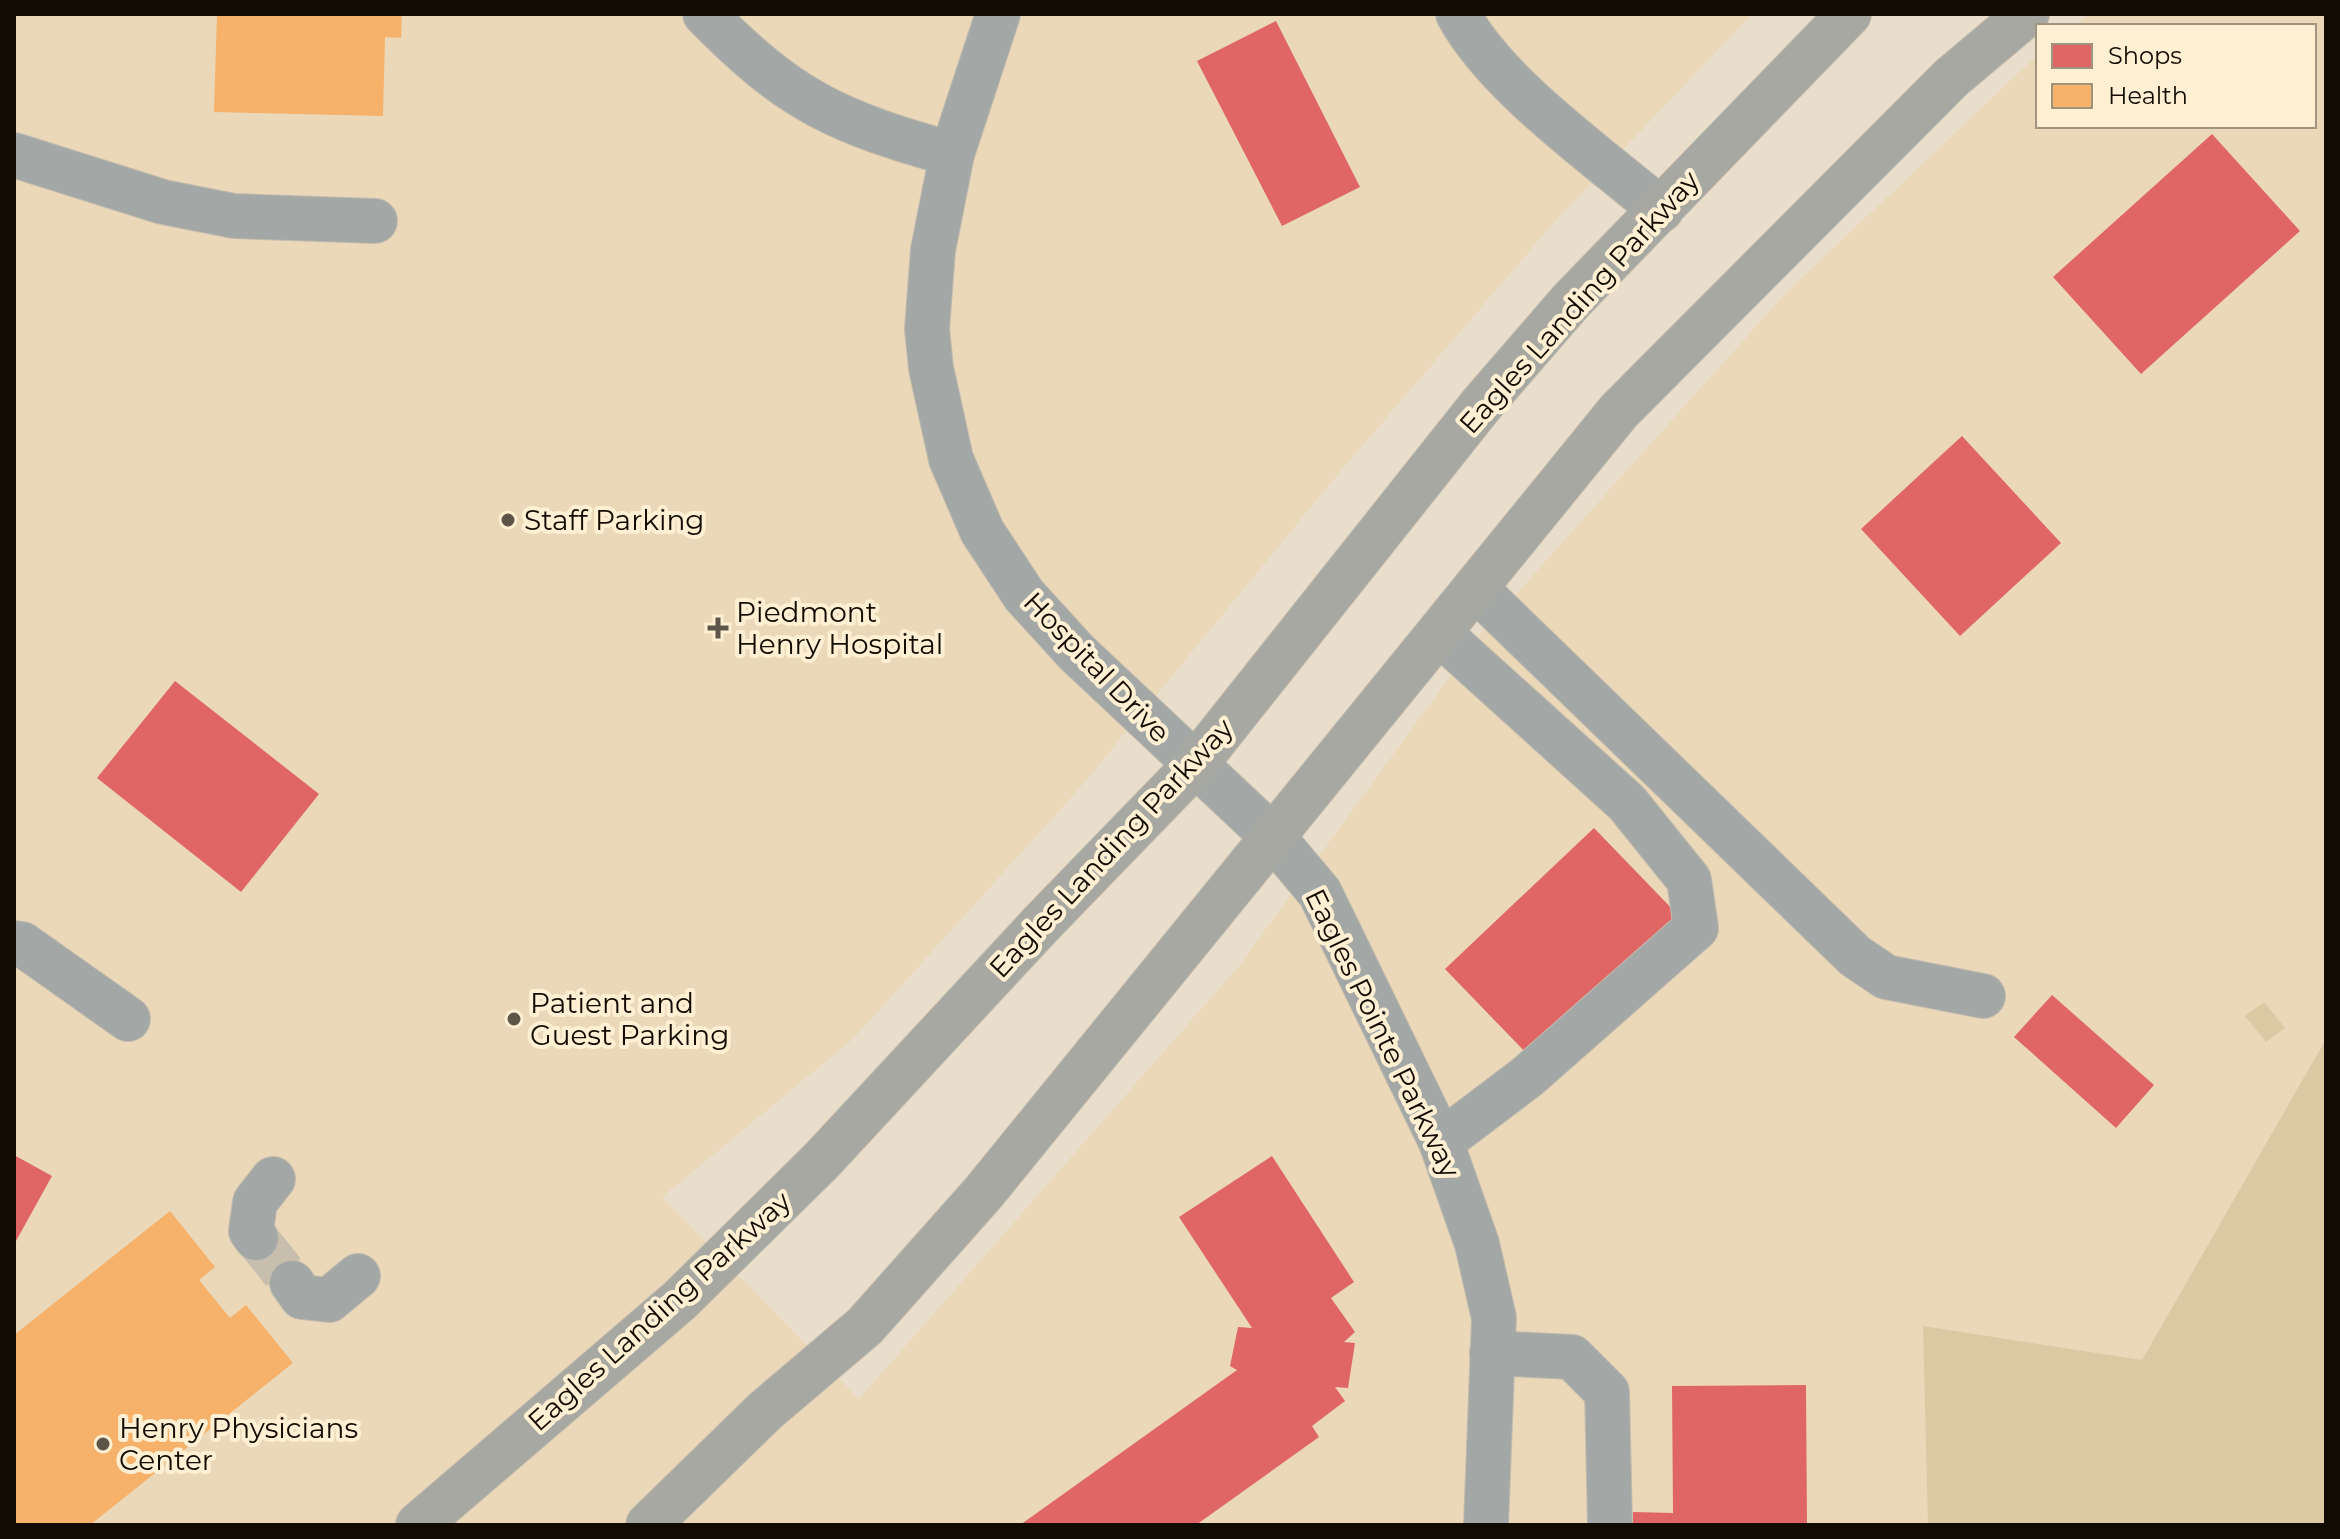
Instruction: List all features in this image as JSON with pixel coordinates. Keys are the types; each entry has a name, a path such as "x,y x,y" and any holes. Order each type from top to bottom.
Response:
{"main road":[{"name":"Eagles Landing Parkway","path":"418,1525 702,1278 822,1160 1041,924 1195,765 1481,405 1571,301 1849,14"},
{"path":"648,1525 765,1411 865,1326 984,1192 1619,411 1951,78 2027,14"}],"street":[{"path":"705,14 766,73 800,97 874,132 952,154"},
{"name":"Hospital Drive","path":"998,14 952,154 933,250 927,329 931,368 951,459 982,531 1024,595 1076,652 1273,837"},
{"path":"1458,14 1473,41 1512,80 1661,210"},
{"path":"14,155 163,202 234,216 375,221"},
{"path":"1475,588 1855,956 1886,977 1983,996"},
{"path":"1439,633 1627,803 1689,880 1696,928 1527,1077 1441,1142"},
{"name":"Eagles Pointe Parkway","path":"1273,837 1320,893 1441,1142 1477,1244 1494,1318 1486,1525"},
{"path":"14,943 22,944 128,1019"},
{"path":"256,1238 251,1231 255,1202 273,1179"},
{"path":"292,1283 302,1297 329,1300 358,1276"},
{"path":"1492,1353 1572,1357 1607,1392 1610,1525"}],"shaded area":[{"path":"14,14 1752,14 1556,220 1338,474 1085,782 853,1039 662,1197 859,1399 1239,966 1484,630 1784,295 2029,63 2036,57 2036,128 2316,128 2316,24 2078,24 2090,14 2326,14 2326,1039 2142,1360 1923,1326 1928,1525 14,1525"},
{"path":"2264,1002 2285,1028 2266,1042 2245,1016"},
{"path":"2326,1039 2326,1525 1928,1525 1923,1326 2142,1360"}],"building: Shops":[{"path":"1276,21 1360,187 1282,226 1197,61"},
{"path":"2212,134 2300,231 2141,374 2053,277"},
{"path":"1962,436 2061,543 1960,636 1861,529"},
{"path":"175,681 319,794 241,892 97,778"},
{"path":"1594,828 1679,916 1530,1057 1445,969"},
{"path":"2052,995 2154,1085 2116,1128 2014,1037"},
{"path":"14,1155 52,1176 16,1241 14,1240"},
{"path":"1272,1156 1354,1282 1331,1298 1355,1332 1344,1342 1355,1343 1348,1388 1335,1387 1345,1401 1312,1426 1319,1437 1196,1525 1020,1525 1237,1370 1230,1366 1238,1327 1252,1328 1179,1217"},
{"path":"1806,1385 1807,1525 1633,1525 1633,1512 1673,1513 1672,1386"}],"building: Health":[{"path":"217,14 402,14 401,38 385,37 383,116 214,112"},
{"name":"Henry Physicians Center","path":"170,1211 215,1267 199,1280 230,1318 246,1305 293,1363 90,1525 14,1525 14,1335"}],"tunnel":[{"path":"256,1238 292,1283"}],"place":[{"name":"Staff Parking","path":"508,520"},
{"name":"Piedmont Henry Hospital","path":"718,628"},
{"name":"Patient and Guest Parking","path":"514,1019"},
{"name":"Henry Physicians Center","path":"103,1444"}]}
